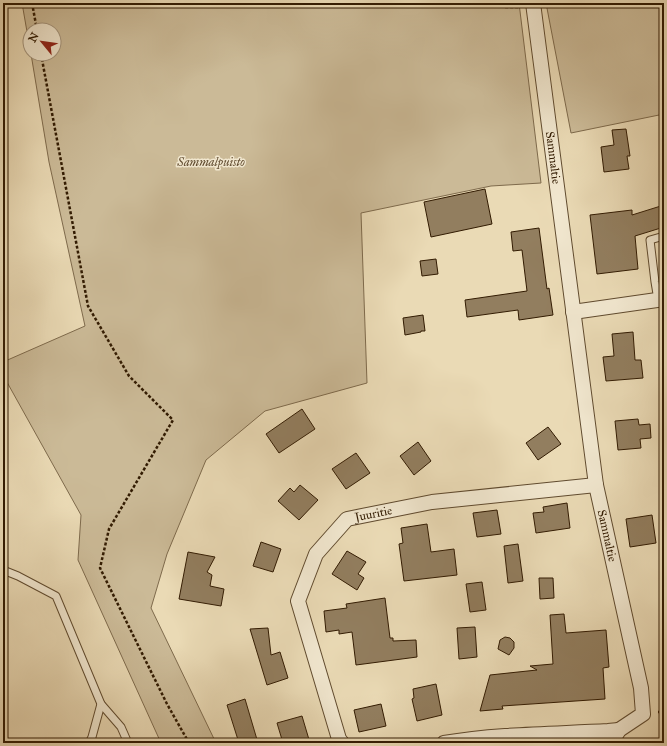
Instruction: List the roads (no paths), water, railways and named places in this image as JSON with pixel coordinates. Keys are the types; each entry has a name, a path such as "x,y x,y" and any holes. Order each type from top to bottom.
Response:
{"street":[{"name":"Sammaltie","path":"533,5 596,485 641,688 644,714 619,730 611,743"},
{"path":"573,312 661,300"},
{"name":"Juuritie","path":"342,743 338,739 298,601 316,554 347,519 432,502 596,485"},
{"path":"444,743 514,736 619,730"}],"lane":[{"path":"661,300 655,282 650,240 664,236"},
{"path":"3,570 18,576 56,596 101,704 121,727 128,743"},
{"path":"89,743 101,704"}],"park label":[{"name":"Sammalpuisto","path":"211,162"}]}
